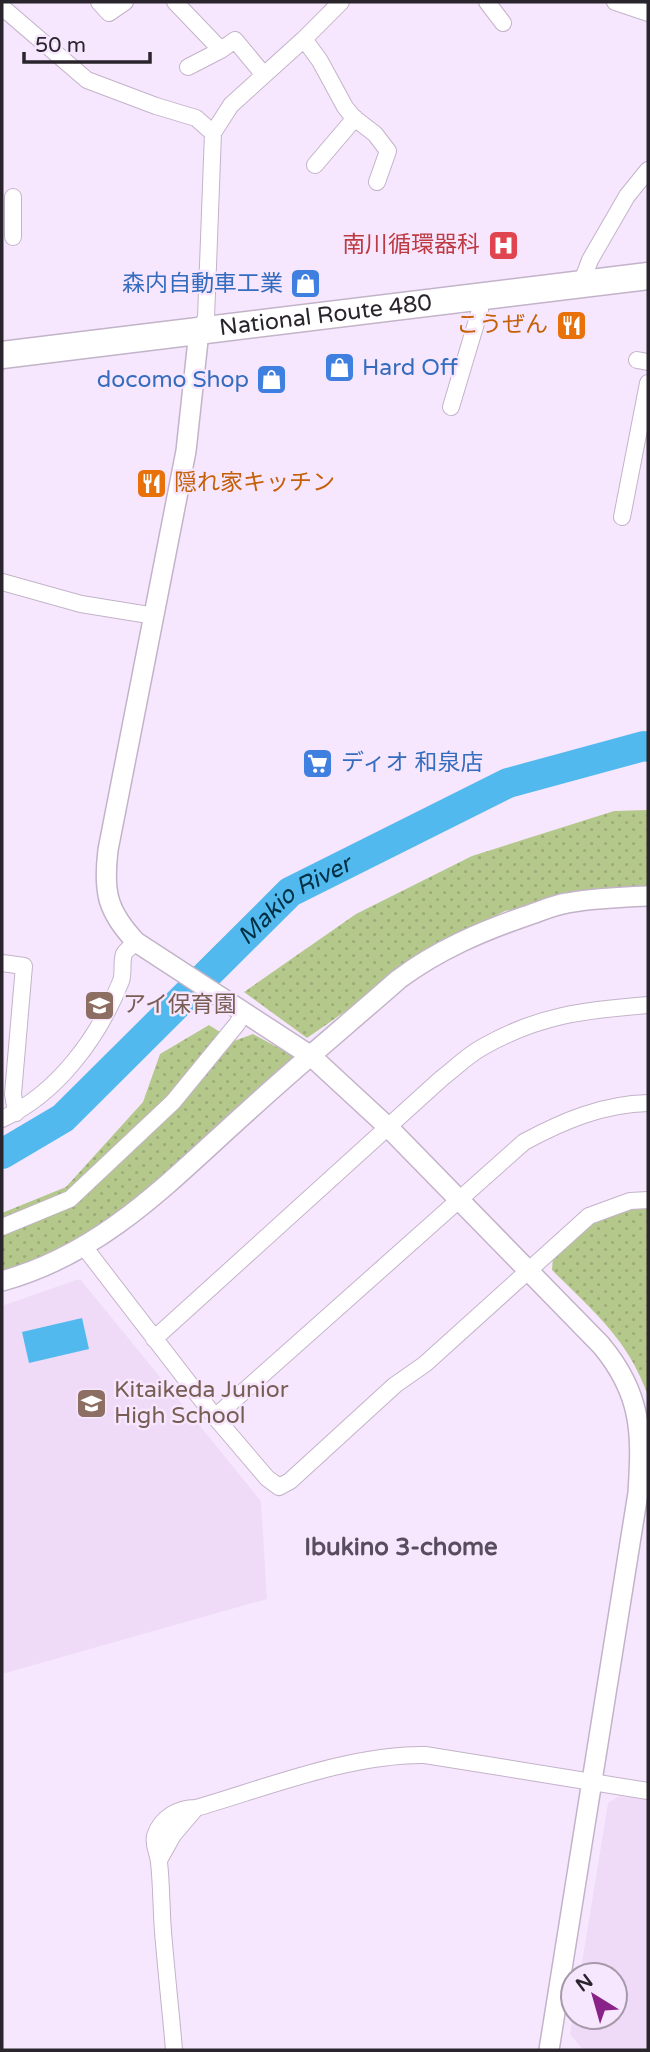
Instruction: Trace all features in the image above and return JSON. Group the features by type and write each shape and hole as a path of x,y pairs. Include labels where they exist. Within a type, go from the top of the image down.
{"highway":[{"name":"National Route 480","path":"2,355 648,276"}],"street":[{"path":"99,2 109,13 125,2"},
{"path":"175,2 221,50"},
{"path":"486,2 503,23"},
{"path":"615,2 648,13"},
{"path":"2,4 87,80 196,118 213,133"},
{"path":"336,4 304,39 231,105 213,133 206,318 199,331 186,451 108,850 105,877 107,900 118,924 141,946 312,1056 389,1128 528,1270 615,1362 627,1385 636,1413 641,1443 638,1493 549,2050"},
{"path":"304,39 320,61 345,107 375,134 388,151 377,182"},
{"path":"188,67 235,40 264,75"},
{"path":"315,165 355,118"},
{"path":"581,284 590,260 627,195 648,170"},
{"path":"9,207 13,237"},
{"path":"452,408 480,310 478,297"},
{"path":"460,378 477,383"},
{"path":"622,517 626,457 648,383"},
{"path":"2,582 81,604 155,616"},
{"path":"2,1282 55,1263 85,1248 155,1196 426,959 457,943 564,904 648,895"},
{"path":"9,1116 32,1102 66,1070 99,1027 122,979 125,954 141,946"},
{"path":"2,962 24,965 9,1116"},
{"path":"154,1339 442,1078 480,1049 532,1023 568,1013 648,1005"},
{"path":"2,1227 70,1199 173,1102 237,1024 239,1009"},
{"path":"215,1417 524,1142 554,1126 590,1112 648,1103"},
{"path":"85,1248 215,1417 267,1478 279,1487 290,1481 395,1385 425,1364 589,1216 630,1201 648,1200"},
{"path":"174,2050 163,1941 159,1860 154,1846 161,1824 176,1811 197,1808 359,1760 401,1755 425,1755 648,1791"}],"shaded area":[{"name":"Kitaikeda Junior High School","path":"81,1280 261,1501 267,1599 2,1674 2,1306"},
{"path":"619,1796 648,1800 648,2050 583,2050 570,2034 570,2031 629,2031 629,1961 582,1961 608,1803"}],"green space":[{"path":"648,810 648,890 587,895 505,911 451,938 307,1038 244,992 356,914 472,856 614,811"},
{"path":"209,1025 234,1041 253,1034 295,1057 150,1191 77,1242 2,1275 2,1213 66,1187 143,1102 160,1054"},
{"path":"630,1208 648,1208 648,1396 631,1358 620,1342 552,1270 553,1256 595,1220"}],"water":[{"path":"82,1318 89,1349 29,1363 22,1332"}],"waterway":[{"name":"Makio River","path":"2,1154 63,1118 290,892 508,783 648,747"}],"place":[{"name":"南川循環器科","path":"503,245"},
{"name":"森内自動車工業","path":"306,284"},
{"name":"こうぜん","path":"571,325"},
{"name":"Hard Off","path":"339,368"},
{"name":"docomo Shop","path":"272,380"},
{"name":"隠れ家キッチン","path":"151,483"},
{"name":"ディオ 和泉店","path":"318,763"},
{"name":"アイ保育園","path":"100,1005"},
{"name":"Kitaikeda Junior High School","path":"91,1403"}],"district":[{"name":"Ibukino 3-chome","path":"401,1547"}]}
